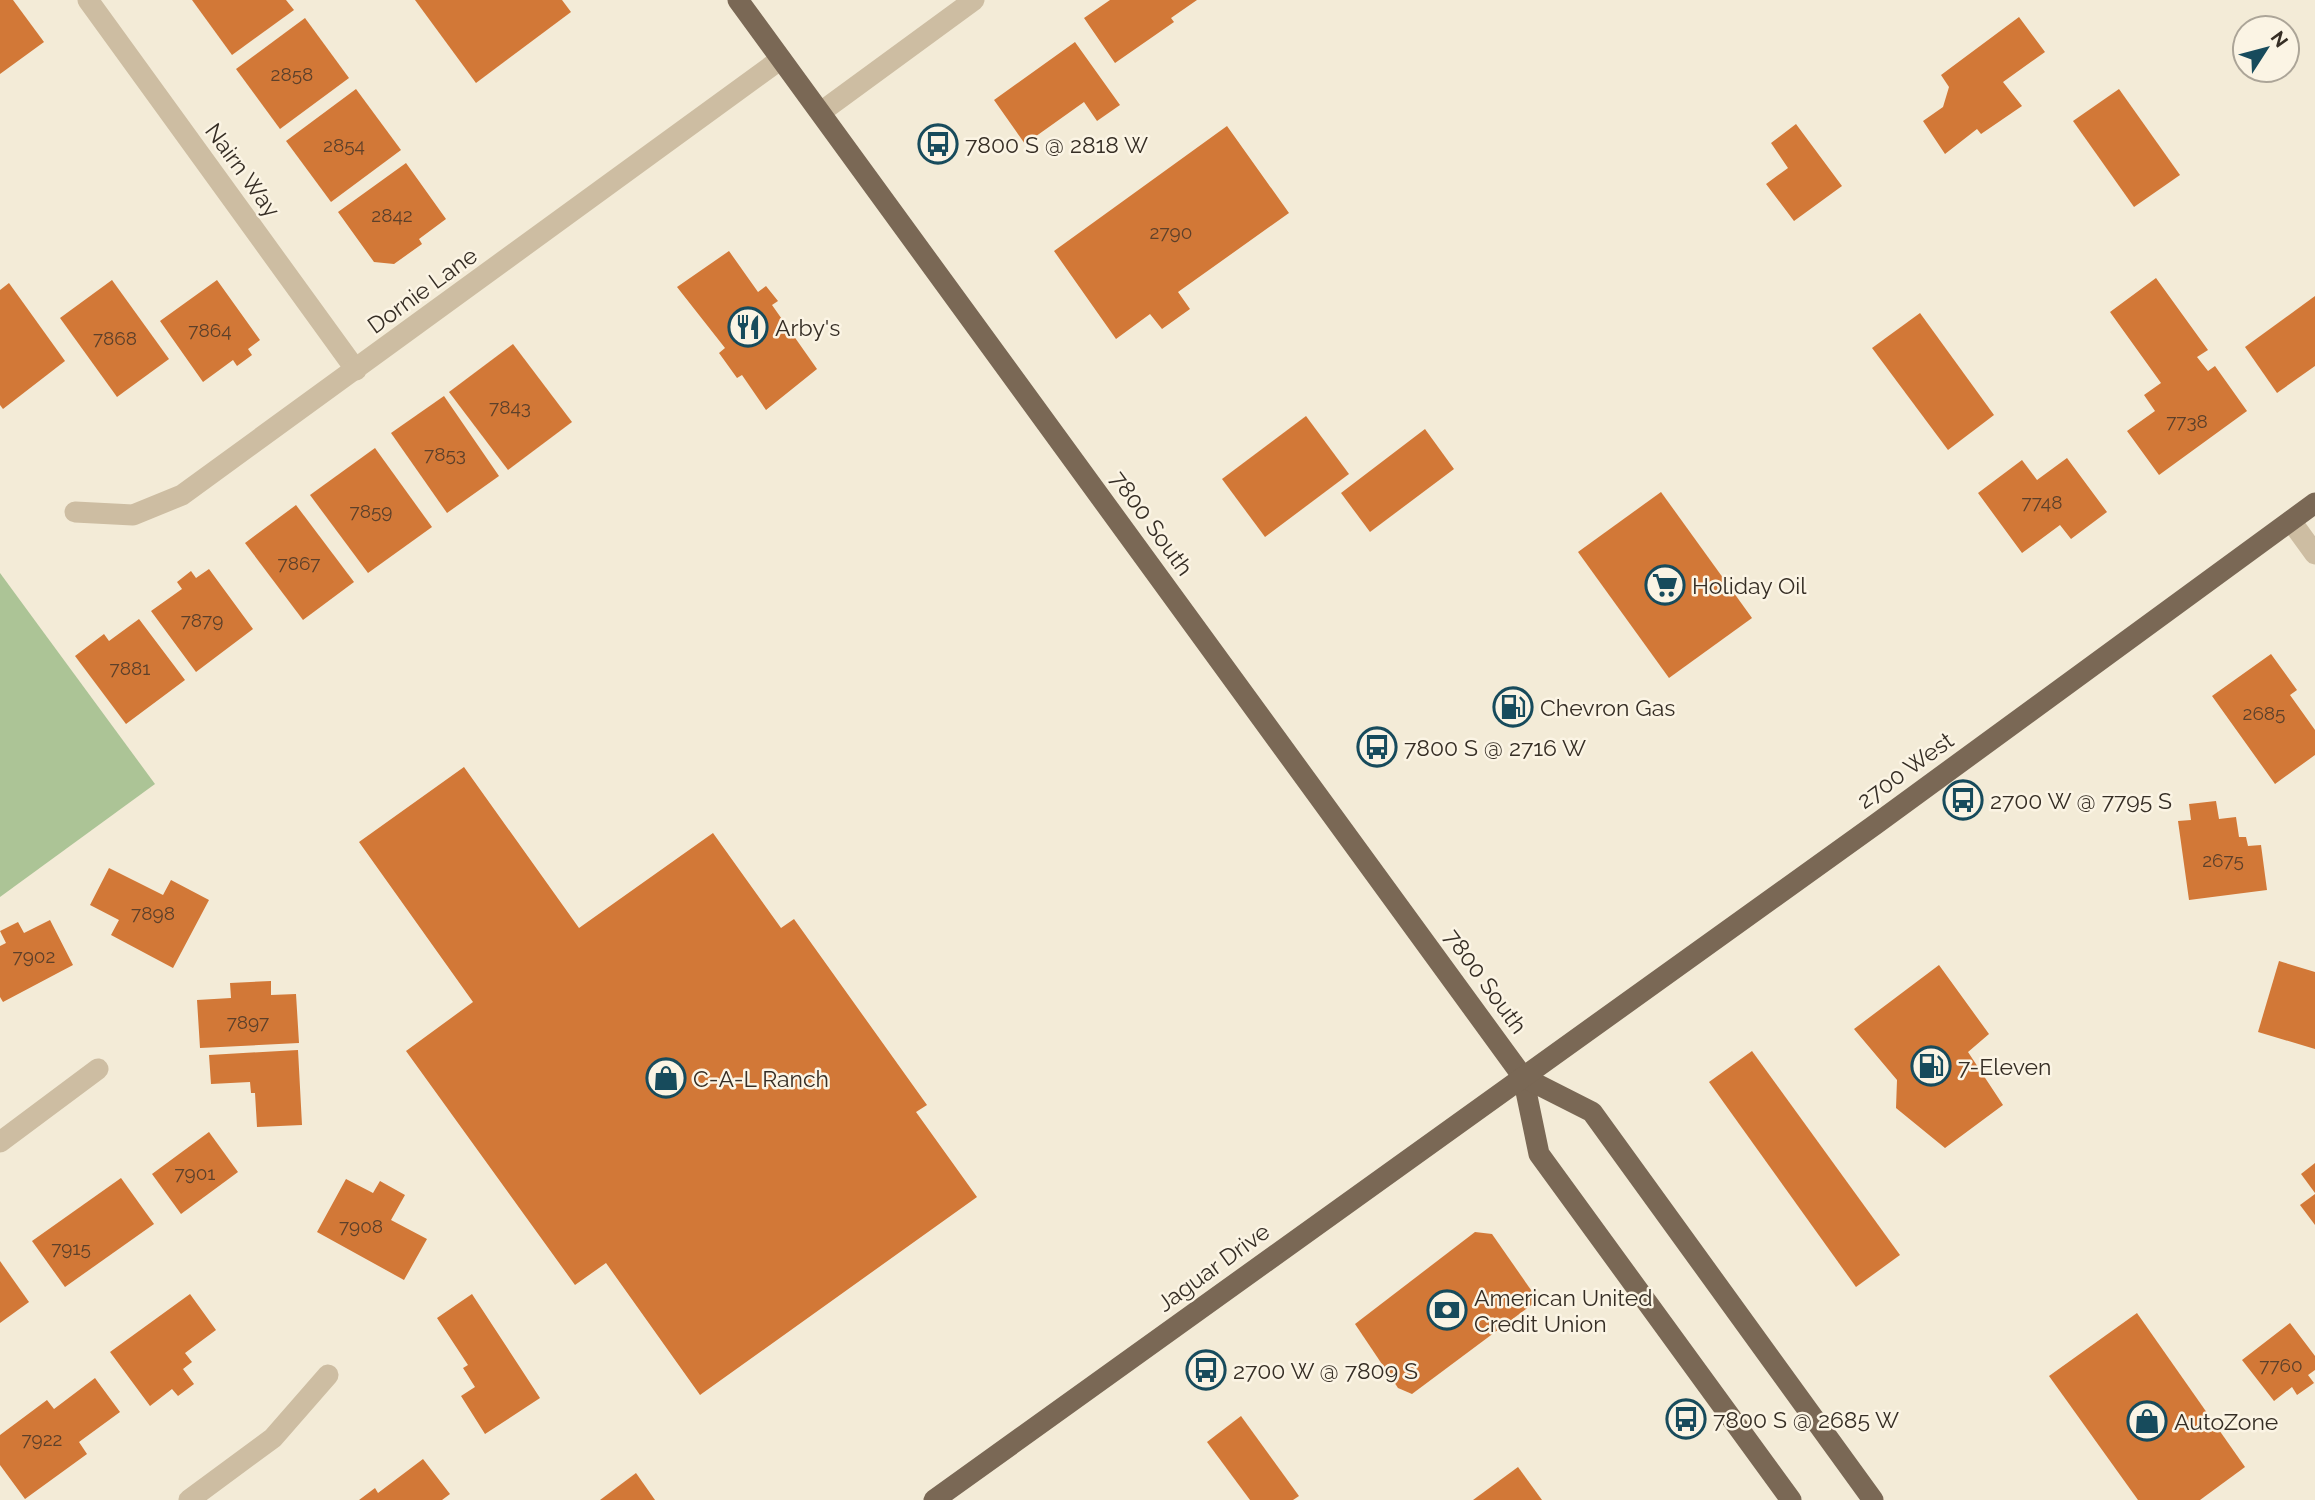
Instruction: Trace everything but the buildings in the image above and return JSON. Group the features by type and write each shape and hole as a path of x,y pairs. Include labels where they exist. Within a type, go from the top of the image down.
{"main road":[{"name":"7800 South","path":"738,0 1523,1077 1539,1154 1791,1500"},
{"name":"2700 West","path":"1523,1077 2315,503"},
{"name":"7800 South","path":"1523,1077 1591,1112 1873,1500"},
{"name":"Jaguar Drive","path":"934,1500 1523,1077"}],"street":[{"name":"Nairn Way","path":"88,0 356,370"},
{"path":"821,112 974,0"},
{"name":"Dornie Lane","path":"75,512 133,515 182,495 781,59"},
{"path":"2291,521 2315,554"},
{"path":"0,1142 98,1069"},
{"path":"188,1500 274,1438 328,1375"}],"green space":[{"path":"0,573 155,784 0,897"}],"place":[{"name":"7800 S @ 2818 W","path":"938,144"},
{"name":"Arby's","path":"748,327"},
{"name":"Holiday Oil","path":"1665,585"},
{"name":"Chevron Gas","path":"1513,707"},
{"name":"7800 S @ 2716 W","path":"1377,747"},
{"name":"2700 W @ 7795 S","path":"1963,800"},
{"name":"7-Eleven","path":"1931,1066"},
{"name":"C-A-L Ranch","path":"666,1078"},
{"name":"American United Credit Union","path":"1447,1310"},
{"name":"2700 W @ 7809 S","path":"1206,1370"},
{"name":"7800 S @ 2685 W","path":"1686,1419"},
{"name":"AutoZone","path":"2147,1421"}]}
